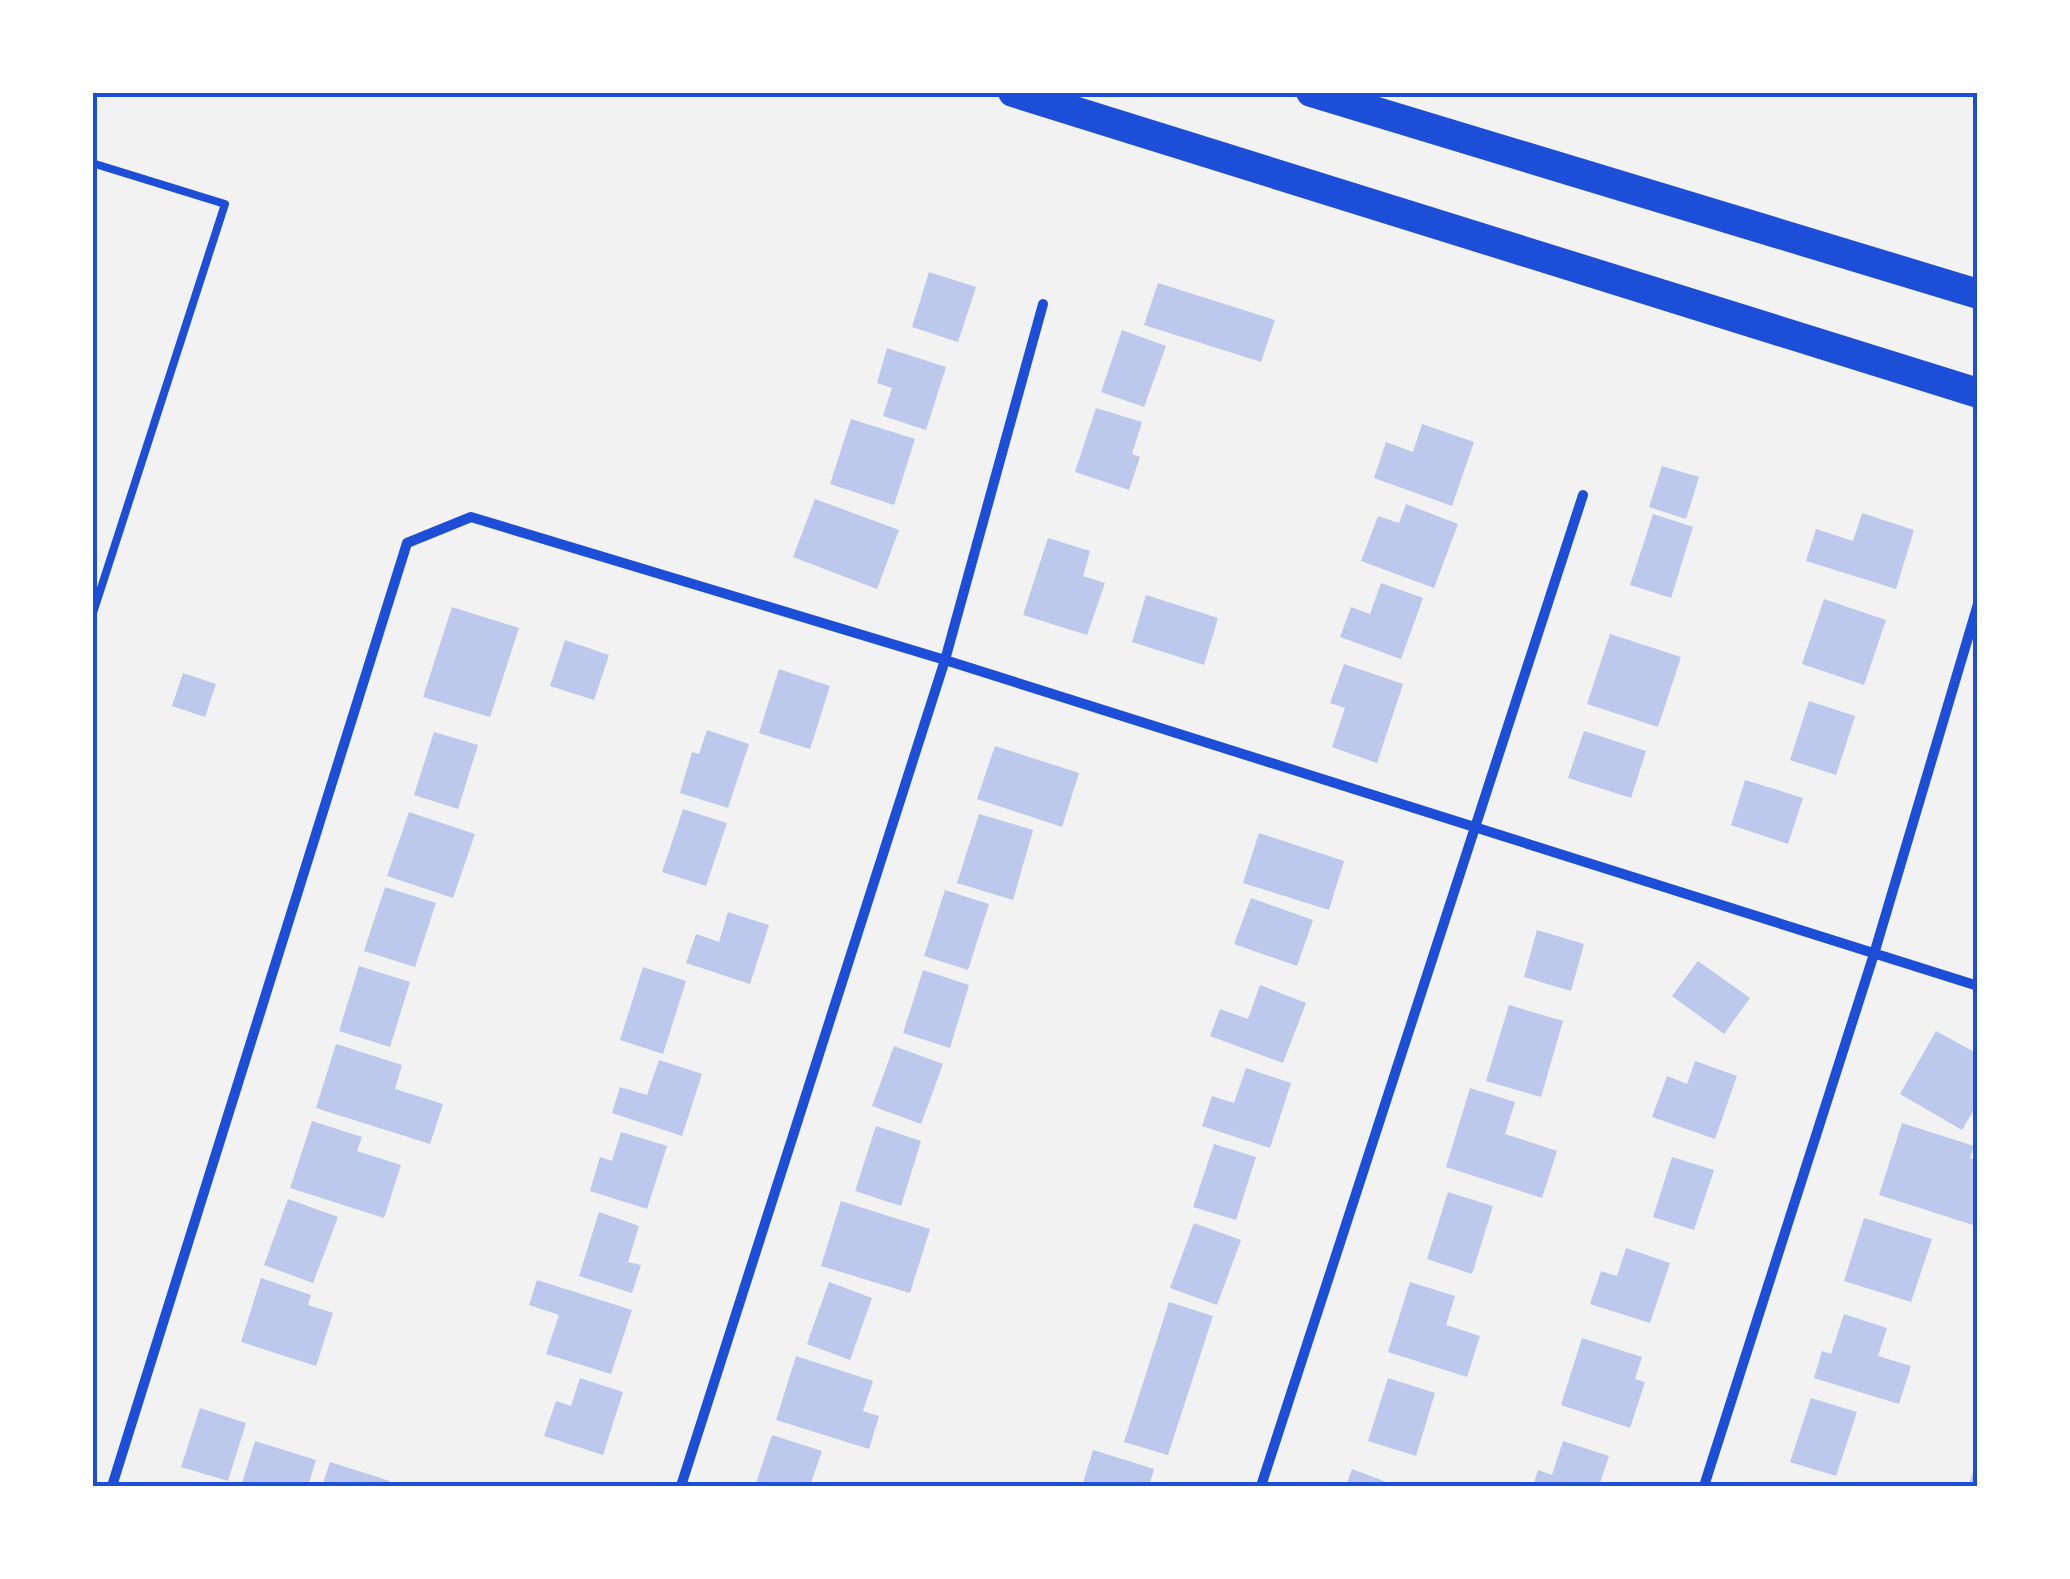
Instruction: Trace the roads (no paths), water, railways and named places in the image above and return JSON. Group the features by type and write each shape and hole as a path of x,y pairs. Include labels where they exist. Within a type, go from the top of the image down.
{"highway":[{"path":"1013,92 1978,392"},
{"path":"1310,92 1978,294"}],"street":[{"path":"681,1486 945,660 1044,304"},
{"path":"1261,1486 1477,831 1583,495"},
{"path":"112,1486 407,543 472,516 945,660 1978,986"},
{"path":"1704,1486 1874,954 1978,604"}],"lane":[{"path":"92,163 225,204 92,616"}]}
